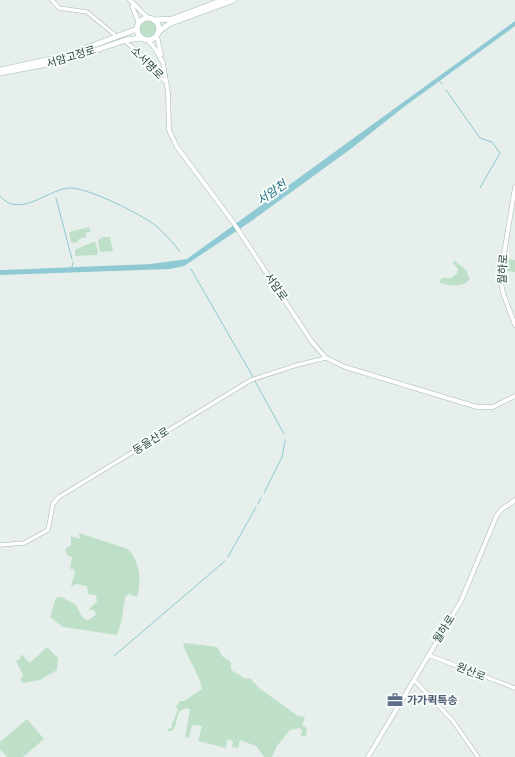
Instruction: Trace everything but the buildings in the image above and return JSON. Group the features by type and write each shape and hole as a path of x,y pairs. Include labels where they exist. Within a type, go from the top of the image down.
{"main road":[{"path":"223,0 172,19 154,20 148,18 139,22 137,29 142,38 148,40 158,34 169,24 234,0"},
{"path":"154,20 158,26 158,34"},
{"name":"서암고정로","path":"0,70 70,55 137,29"},
{"name":"서암고정로","path":"0,73 52,64 126,40 142,38"}],"street":[{"path":"52,0 59,8 87,12 115,35"},
{"path":"130,0 148,18"},
{"path":"130,0 139,22"},
{"path":"158,34 163,63"},
{"name":"서암로","path":"148,40 156,50 163,63 167,82 168,123 172,138 185,159 242,235 312,342 326,358 359,372 477,407 493,406 515,396"},
{"name":"소서명로","path":"127,44 141,54 149,62 157,75 167,82"},
{"name":"월하로","path":"515,187 500,278 503,293 515,325"},
{"name":"동을산로","path":"0,545 24,543 48,530 54,504 59,497 251,380 297,365 326,358"},
{"name":"월하로","path":"368,757 464,594 493,522 500,510 515,500"},
{"name":"원산로","path":"428,655 515,688"},
{"path":"414,680 453,721 478,757"}],"green space":[{"path":"148,21 154,23 156,29 154,35 148,37 142,35 140,29 142,23"},
{"path":"89,227 91,231 86,233 86,237 79,239 78,242 71,243 69,232"},
{"path":"103,237 110,237 113,251 100,252 98,240"},
{"path":"95,241 98,252 97,255 75,256 75,250"},
{"path":"506,259 515,260 515,272 504,271"},
{"path":"454,260 466,270 470,279 464,284 460,285 440,283 441,278 451,278 457,273 458,269 453,263"},
{"path":"79,533 128,549 135,560 140,578 139,591 137,597 129,594 125,597 122,619 117,635 63,627 50,617 56,598 61,597 75,604 83,618 88,620 96,615 95,611 89,609 97,602 96,595 88,594 87,586 76,584 72,587 71,584 75,575 74,569 70,569 72,557 67,555 65,549 71,545 71,536 80,539"},
{"path":"185,643 217,647 222,656 231,662 231,670 246,679 250,678 259,688 298,716 305,717 302,725 307,728 306,736 301,736 302,731 300,728 290,730 277,746 272,757 264,757 256,746 240,740 238,748 232,747 233,742 230,739 227,740 226,748 198,741 202,726 192,725 189,738 185,737 190,710 187,708 180,711 177,716 174,729 172,731 168,731 168,729 172,727 172,722 178,710 176,707 180,701 184,701 202,689 200,681 183,645"},
{"path":"47,647 58,658 57,670 40,680 23,683 20,680 23,675 16,661 20,659 21,654 30,663"},
{"path":"27,719 44,739 23,757 7,757 0,749 0,742"}],"water":[{"path":"515,21 515,26 405,106 352,148 250,222 184,266 170,269 0,275 0,270 151,264 187,259"}],"waterway":[{"name":"서암천","path":"439,80 442,84"},
{"path":"446,90 480,138 492,142 500,153 480,188"},
{"path":"0,196 8,203 16,205 34,201 62,189 80,189 102,197 138,214 155,225 180,252"},
{"path":"56,198 72,259"},
{"path":"72,267 73,262"},
{"path":"191,269 253,377"},
{"path":"255,381 284,434"},
{"path":"264,493 282,457 285,441"},
{"path":"258,504 261,498"},
{"path":"228,557 256,507"},
{"path":"114,656 225,561"}],"place":[{"name":"가가퀵특송","path":"395,700"}]}
